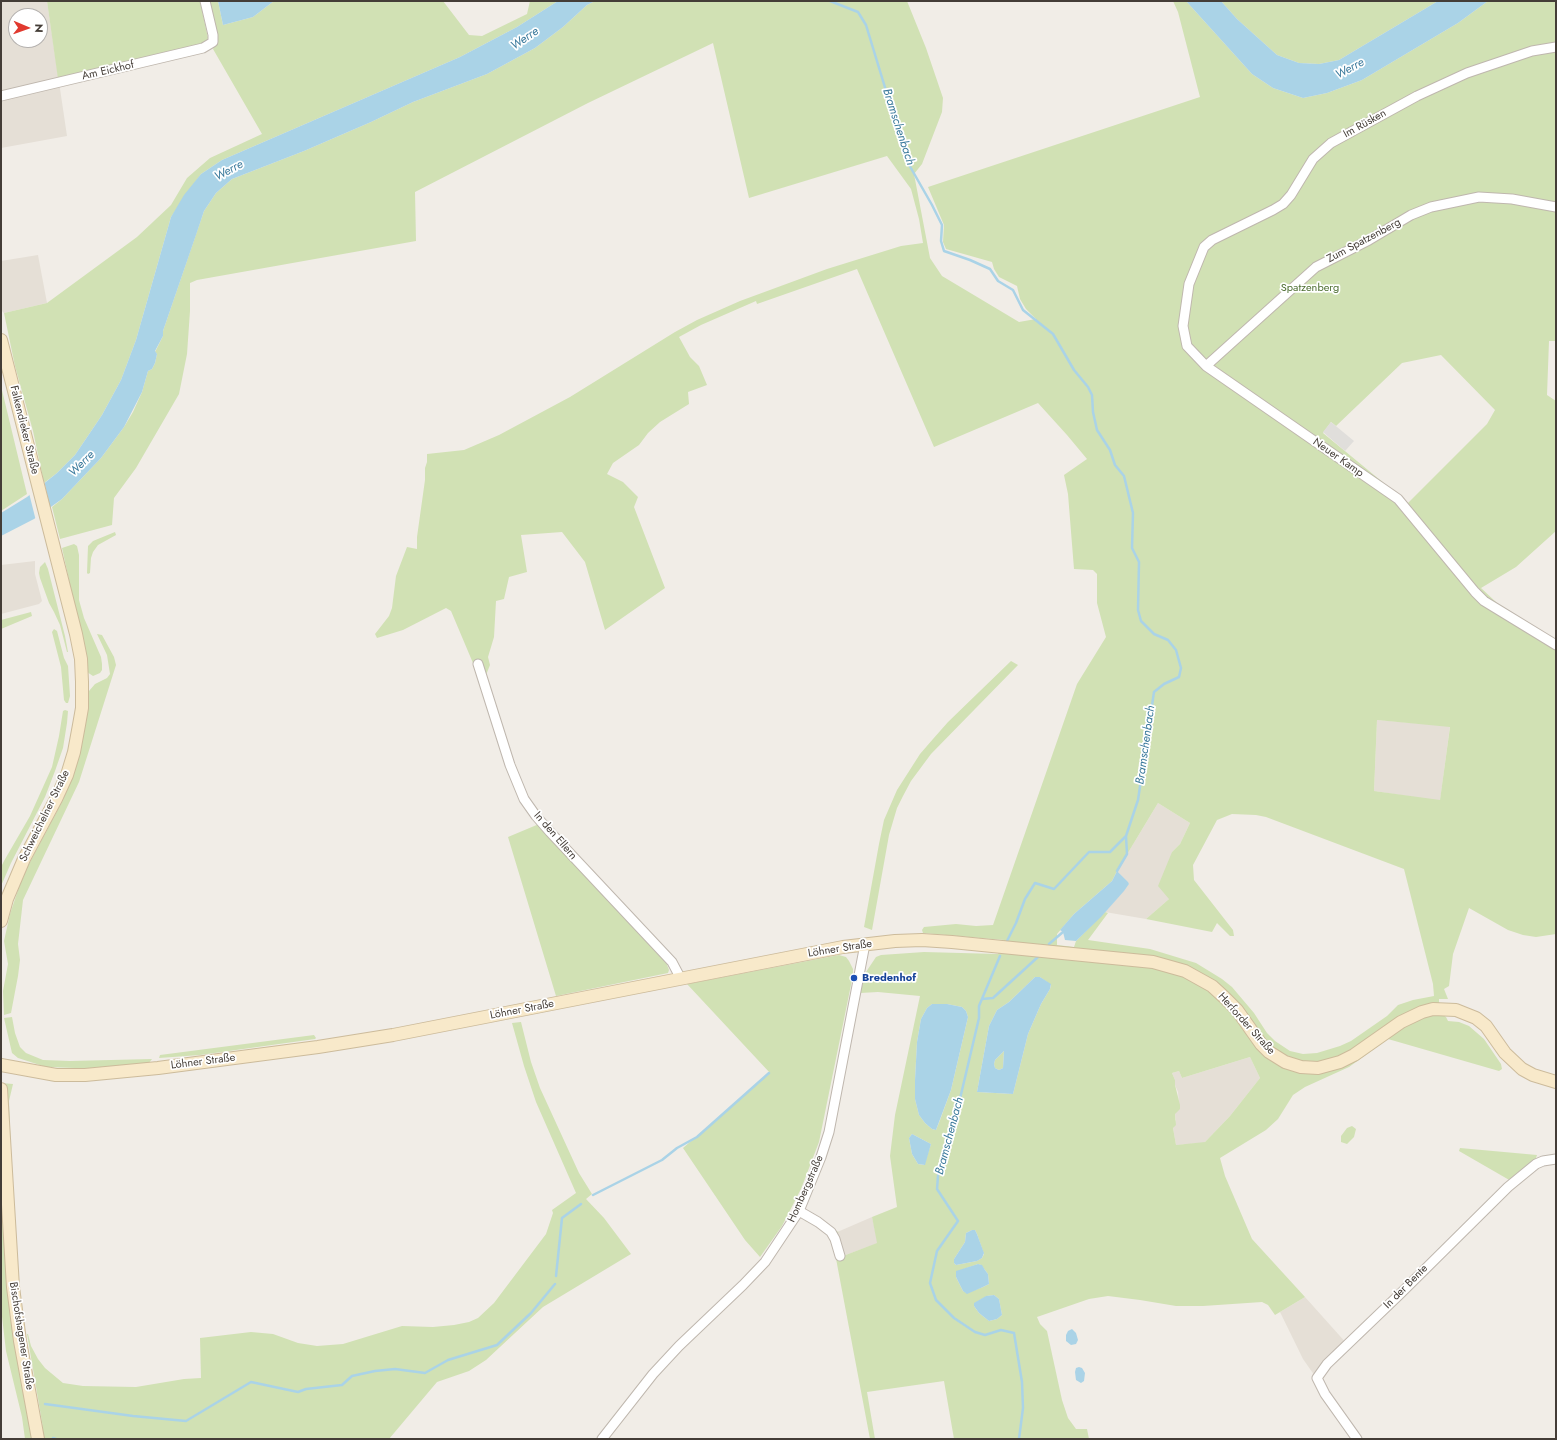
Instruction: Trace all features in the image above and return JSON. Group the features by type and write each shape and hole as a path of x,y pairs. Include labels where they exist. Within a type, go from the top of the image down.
{"main road":[{"name":"Falkendieker Straße","path":"1,340 41,497"},
{"name":"Schweichelner Straße","path":"1,922 7,899 21,866 67,775 74,752 82,708 81,659 41,497"},
{"name":"Löhner Straße","path":"1,1065 56,1075 114,1073 318,1047 393,1035 865,944 895,941 944,941 1043,951"},
{"name":"Herforder Straße","path":"1043,951 1153,962 1185,971 1212,986 1224,997 1237,1010 1261,1044 1269,1052 1285,1062 1301,1067 1318,1068 1340,1062 1354,1055 1413,1016 1433,1009 1445,1009 1464,1013 1476,1018 1486,1026 1514,1062 1533,1075 1556,1082"},
{"name":"Bischofshagener Straße","path":"1,1089 13,1287 20,1341 38,1439"}],"street":[{"name":"Am Eickhof","path":"1,96 203,48 213,42 213,35 205,1"},
{"name":"Im Rüsken","path":"1204,247 1212,240 1283,204 1291,195 1313,159 1331,143 1417,96 1467,73 1532,51 1556,47"},
{"name":"Zum Spatzenberg","path":"1206,366 1316,266 1370,240 1411,215 1431,207 1479,197 1512,199 1556,207"},
{"name":"Neuer Kamp","path":"1204,247 1189,284 1183,326 1187,346 1206,366 1398,499 1484,601 1556,645"},
{"name":"In den Ellern","path":"478,664 510,766 524,799 550,832 672,962 680,979"},
{"name":"Hombergstraße","path":"602,1439 654,1374 679,1346 744,1286 765,1262 799,1211 822,1157 829,1132 865,944"},
{"name":"In der Bente","path":"1357,1439 1325,1394 1317,1378 1323,1368 1508,1187 1536,1164 1543,1161 1556,1160"},
{"path":"799,1211 818,1222 831,1232 835,1239 840,1256"}],"shaded area":[{"path":"1,1 47,1 67,136 1,148"},
{"path":"38,255 47,303 4,313 1,310 1,261"},
{"path":"1331,422 1354,441 1345,451 1323,432"},
{"path":"35,561 35,574 42,601 39,604 1,614 1,565"},
{"path":"1377,720 1450,726 1440,801 1374,791"},
{"path":"1158,803 1190,823 1180,844 1172,852 1169,899 1146,919 1105,912 1129,884 1117,871"},
{"path":"1250,1057 1260,1078 1230,1116 1204,1143 1176,1145 1173,1128 1176,1120 1175,1114 1179,1103 1178,1092 1172,1073 1179,1071 1182,1078"},
{"path":"872,1217 878,1243 843,1256 835,1233"},
{"path":"1305,1297 1348,1345 1317,1379 1303,1359 1280,1312"}],"green space":[{"path":"47,1 200,1 208,38 202,45 58,79"},
{"path":"208,1 218,1 223,25 253,17 274,1 443,1 469,35 482,36 527,14 530,1 558,1 517,27 460,57 222,160 201,174 171,217 136,340 121,380 102,415 75,455 57,473 44,483 33,431 15,366 4,313 47,303 137,237 171,205 187,178 210,158 262,134 213,49 217,40"},
{"name":"Spatzenberg","path":"595,1 907,1 926,48 943,98 942,112 922,164 914,174 930,258 942,276 1019,322 1036,319 1026,309 1020,299 1017,286 999,277 992,262 946,249 943,242 944,225 928,187 1200,97 1178,12 1173,1 1186,1 1252,74 1273,88 1303,98 1327,93 1362,80 1458,23 1488,1 1556,1 1556,341 1549,341 1547,395 1556,401 1556,531 1516,567 1481,588 1497,603 1556,640 1556,934 1536,937 1523,935 1508,930 1469,908 1453,954 1449,986 1444,989 1448,999 1439,999 1439,1002 1443,1015 1448,1021 1459,1022 1469,1026 1484,1039 1501,1064 1502,1069 1499,1071 1388,1039 1349,1067 1305,1087 1293,1095 1278,1119 1266,1130 1220,1158 1225,1176 1252,1239 1305,1297 1275,1315 1268,1305 1262,1302 1203,1306 1176,1306 1108,1296 1089,1299 1037,1317 1040,1324 1047,1331 1062,1400 1068,1418 1076,1429 1087,1429 1089,1439 954,1439 944,1381 867,1392 875,1439 870,1439 834,1248 825,1230 813,1223 805,1221 809,1212 824,1221 835,1231 839,1232 835,1234 843,1256 877,1243 872,1217 897,1207 890,1156 895,1115 920,996 878,992 860,993 866,972 876,957 881,955 924,952 998,954 1004,940 923,933 922,930 924,927 956,924 976,926 993,925 1077,684 1106,637 1097,603 1097,574 1093,570 1074,569 1068,494 1064,475 1087,459 1067,435 1038,403 934,447 857,269 757,304 756,301 701,325 679,337 690,357 699,366 707,385 688,392 689,404 660,422 648,433 639,445 613,463 607,474 623,482 638,497 634,507 665,588 605,630 585,562 562,532 521,535 527,572 509,577 504,599 496,601 494,637 488,657 490,665 486,675 515,772 524,794 544,822 670,957 666,962 669,970 668,973 556,996 508,837 539,824 524,803 513,782 481,682 451,611 446,608 403,630 377,638 375,634 389,616 392,608 396,576 407,547 417,549 417,537 427,454 464,450 499,435 570,397 675,332 697,320 740,301 827,269 901,246 923,243 919,219 911,189 887,156 749,198 713,43 588,103 415,192 416,241 197,280 190,283 187,354 179,394 136,468 114,498 112,525 60,539 52,507 62,499 101,458 133,412 142,392 148,371 152,369 155,363 157,354 155,352 163,336 163,331 204,211 216,193 232,179 304,151 413,102 487,74 535,48 563,27 587,5","holes":["1441,355 1495,410 1487,424 1408,503 1323,433 1331,422 1336,426 1402,363","1377,720 1450,727 1440,800 1374,791","1158,803 1190,823 1180,844 1172,852 1158,886 1169,899 1146,919 1212,932 1217,923 1230,936 1234,936 1233,930 1194,880 1193,865 1217,820 1232,814 1266,817 1404,869 1433,984 1434,996 1413,1000 1398,1005 1387,1016 1351,1041 1340,1046 1317,1053 1303,1054 1290,1051 1275,1041 1267,1033 1254,1013 1232,987 1196,963 1150,949 1088,940 1108,913 1105,912 1076,941 1074,947 1057,945 1057,934 1074,914 1112,881","1035,977 1040,977 1051,985 1028,1034 1013,1094 977,1092 989,1026 997,1010 1009,1002","932,1004 947,1004 962,1007 966,1011 968,1017 951,1090 936,1130 932,1129 925,1123 919,1115 915,1099 917,1042 921,1019 927,1008","1250,1057 1260,1078 1230,1116 1205,1142 1176,1145 1173,1128 1176,1125 1175,1114 1180,1109 1180,1105 1175,1080 1172,1073 1179,1071 1182,1078","912,1134 931,1144 924,1165 918,1164 912,1154 909,1138","975,1230 984,1254 982,1258 977,1261 956,1265 954,1263 954,1259 965,1242 966,1233","978,1264 981,1265 988,1274 989,1284 967,1293 963,1291 956,1277 956,1272","994,1295 999,1299 1002,1315 997,1319 989,1321 979,1313 974,1306 975,1303 987,1296"]},
{"path":"1221,1 1438,1 1339,60 1319,64 1299,63 1277,55 1237,19"},
{"path":"1,386 27,494 1,511"},
{"path":"115,532 116,535 98,545 93,552 90,573 88,574 88,546 93,541"},
{"path":"74,544 77,546 79,555 79,600 84,618 101,657 102,670 100,673 93,676 87,672 84,649 62,548"},
{"path":"45,562 68,652 60,625 49,603 40,578 40,567"},
{"path":"31,612 32,616 1,629 1,620"},
{"path":"54,629 57,631 64,658 68,666 70,696 68,703 64,700 61,667 52,632"},
{"path":"97,634 102,635 114,657 116,665 79,782 23,900 18,944 20,960 18,976 11,1013 4,1015 3,991 8,964 4,941 10,914 28,866 63,800 72,776 85,726 89,691 95,684 107,678 110,674 107,655"},
{"path":"1011,661 1018,665 931,754 911,781 897,808 889,835 872,930 864,927 884,820 897,790 920,754 948,722"},
{"path":"63,711 68,711 63,748 55,771 45,797 11,863 1,886 1,867 30,816 52,767"},
{"path":"839,955 846,957 849,961 853,969 853,975 819,1142 801,1189 782,1226 760,1257 745,1240 683,1148 770,1073 687,984"},
{"path":"12,1017 15,1033 20,1047 26,1053 43,1060 70,1061 152,1059 149,1063 102,1068 46,1067 18,1058 12,1053 4,1018"},
{"path":"521,1022 531,1062 540,1088 579,1173 592,1194 586,1199 604,1218 631,1254 543,1307 486,1360 469,1371 437,1382 389,1439 25,1439 22,1417 6,1351 1,1308 1,1083 13,1084 9,1101 15,1236 21,1316 30,1372 43,1428 27,1334 38,1359 45,1368 63,1383 83,1386 136,1387 184,1379 201,1378 200,1338 251,1332 273,1334 298,1343 317,1346 343,1344 402,1326 433,1327 454,1325 469,1322 478,1318 494,1303 546,1234 553,1213 552,1210 576,1193 536,1102 524,1066 512,1023"},
{"path":"314,1035 316,1038 315,1039 200,1055 159,1058 160,1055"},
{"path":"1004,1051 1003,1068 999,1070 995,1068 995,1060"},
{"path":"1352,1126 1356,1129 1354,1137 1347,1144 1341,1142 1341,1136 1347,1128"},
{"path":"1460,1148 1537,1155 1535,1161 1511,1181 1459,1151"}],"water":[{"path":"218,1 274,1 253,17 223,25"},
{"name":"Werre","path":"558,1 595,1 587,5 563,27 535,48 487,74 413,102 304,151 232,179 216,193 204,211 163,331 163,336 155,351 157,354 155,363 152,369 148,371 142,392 124,427 101,458 62,499 34,519 1,536 1,513 27,497 57,473 75,455 102,415 121,380 136,340 171,217 184,195 201,174 222,160 460,57 517,27"},
{"name":"Werre","path":"1186,1 1221,1 1237,19 1277,55 1299,63 1319,64 1339,60 1438,1 1488,1 1458,23 1362,80 1327,93 1303,98 1273,88 1252,74"},
{"path":"1117,871 1129,884 1124,891 1101,917 1076,941 1065,940 1063,932 1060,930 1074,914 1112,881"},
{"path":"1035,977 1040,977 1051,984 1028,1034 1013,1094 977,1092 989,1026 997,1010 1009,1002","holes":["1004,1051 1003,1068 999,1070 995,1068 994,1064 995,1060"]},
{"path":"932,1004 947,1004 962,1007 966,1011 968,1017 951,1090 936,1130 932,1129 925,1123 919,1115 915,1099 917,1042 921,1019 927,1008"},
{"path":"912,1134 931,1144 925,1165 918,1164 912,1154 909,1138"},
{"path":"975,1230 984,1253 982,1258 977,1261 956,1265 954,1263 954,1259 965,1242 966,1233"},
{"path":"978,1264 982,1265 988,1274 989,1284 967,1294 963,1291 956,1277 956,1271"},
{"path":"994,1295 999,1299 1002,1315 997,1319 989,1321 979,1313 974,1306 974,1303 986,1296"},
{"path":"1072,1329 1076,1333 1078,1340 1076,1344 1071,1345 1066,1341 1066,1335 1068,1331"},
{"path":"1076,1368 1082,1368 1085,1373 1084,1381 1081,1383 1076,1380 1075,1372"}],"pier":[{"path":"44,481 51,511 36,521 29,493"}],"waterway":[{"name":"Bramschenbach","path":"830,1 858,12 866,25 908,163 942,225 941,241 944,251 990,269 998,281 1013,290 1023,310 1053,334 1074,370 1088,387 1092,395 1093,412 1097,430 1110,450 1115,465 1124,476 1133,513 1132,548 1139,562 1138,610 1141,621 1154,634 1168,640 1176,650 1181,668 1179,677 1164,684 1154,692 1138,800 1126,836 1110,852 1089,852 1054,889 1035,883 1025,899 1007,941"},
{"path":"1117,871 1127,854 1126,836"},
{"path":"1049,944 1063,932"},
{"name":"Bramschenbach","path":"1000,956 979,1006 979,1018 959,1103 943,1153 938,1176 937,1189 958,1221 937,1251 930,1283 936,1300 954,1318 975,1332 985,1335 1001,1330 1014,1333 1022,1382 1023,1408 1019,1439"},
{"path":"982,999 993,998 1039,956"},
{"path":"593,1195 662,1160 677,1148 697,1137 769,1073"},
{"path":"556,1276 562,1218 581,1204"},
{"path":"45,1404 133,1416 186,1421 251,1382 298,1392 306,1389 342,1385 352,1376 375,1371 395,1369 425,1373 448,1360 497,1345 531,1313 555,1284"}],"place":[{"name":"Bredenhof","path":"854,978"}]}
